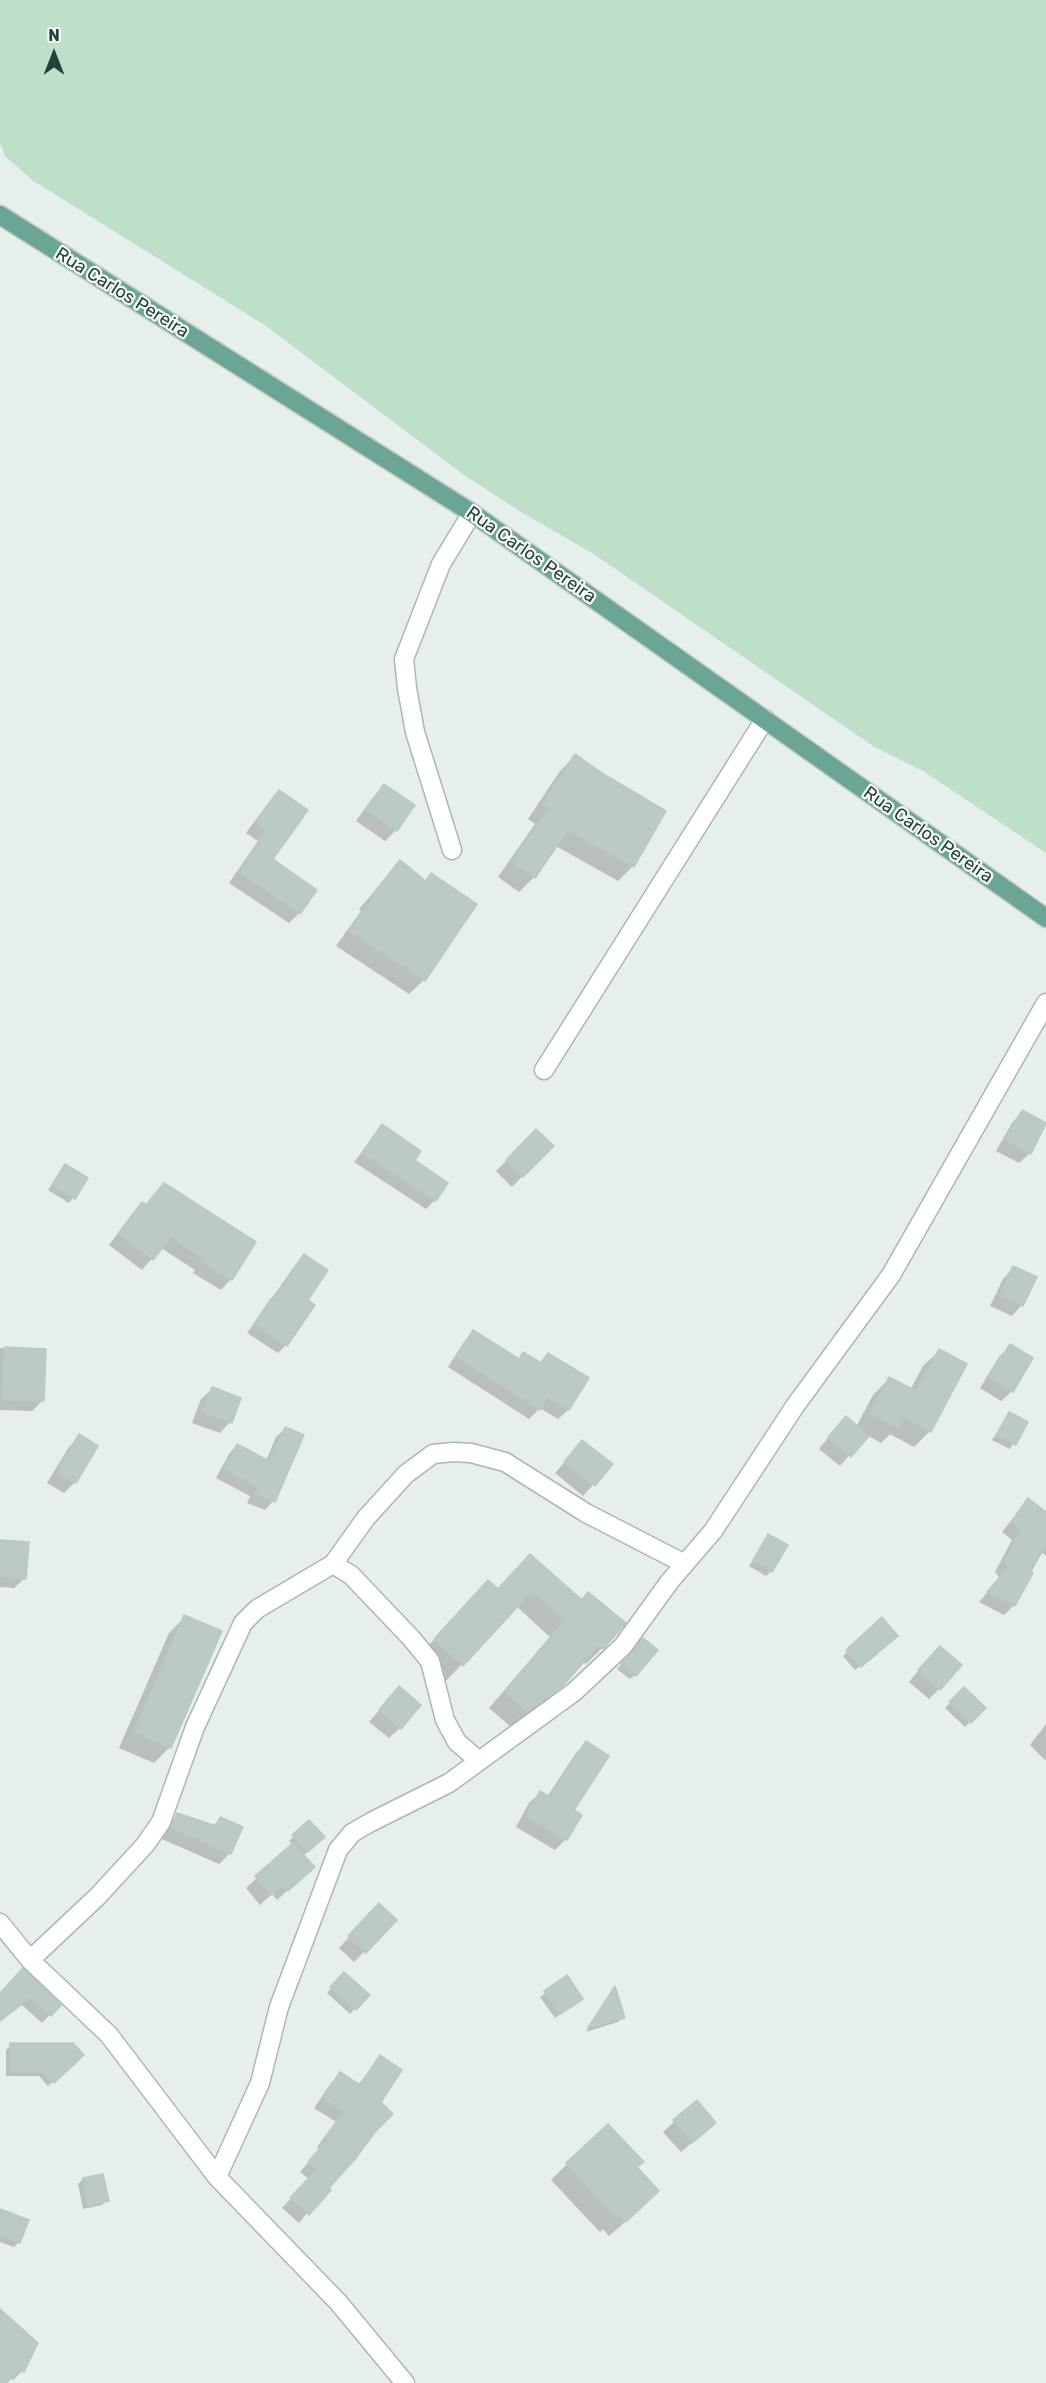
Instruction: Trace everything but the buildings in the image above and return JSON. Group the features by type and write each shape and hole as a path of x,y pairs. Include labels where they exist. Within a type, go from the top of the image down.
{"main road":[{"name":"Rua Carlos Pereira","path":"2,215 472,513 1046,918"}],"street":[{"path":"452,850 415,732 404,658 441,564 472,513"},
{"path":"544,1070 765,718"},
{"path":"216,2177 260,2084 279,2007 338,1850 352,1833 361,1827 449,1783 574,1692 624,1646 685,1564 713,1531 795,1406 891,1275 1046,1003"},
{"path":"30,1960 98,1896 145,1845 161,1822 195,1727 243,1623 257,1609 333,1564 366,1518 406,1474 433,1454 471,1453 505,1462 586,1513 685,1564"},
{"path":"333,1564 351,1575 430,1661 445,1720 457,1742 479,1761"},
{"path":"0,1923 30,1960 109,2035 216,2177 338,2302 405,2383"}],"green space":[{"path":"0,0 1046,0 1046,853 923,771 873,746 592,553 521,512 464,475 266,326 32,180 5,156 0,143"}]}
